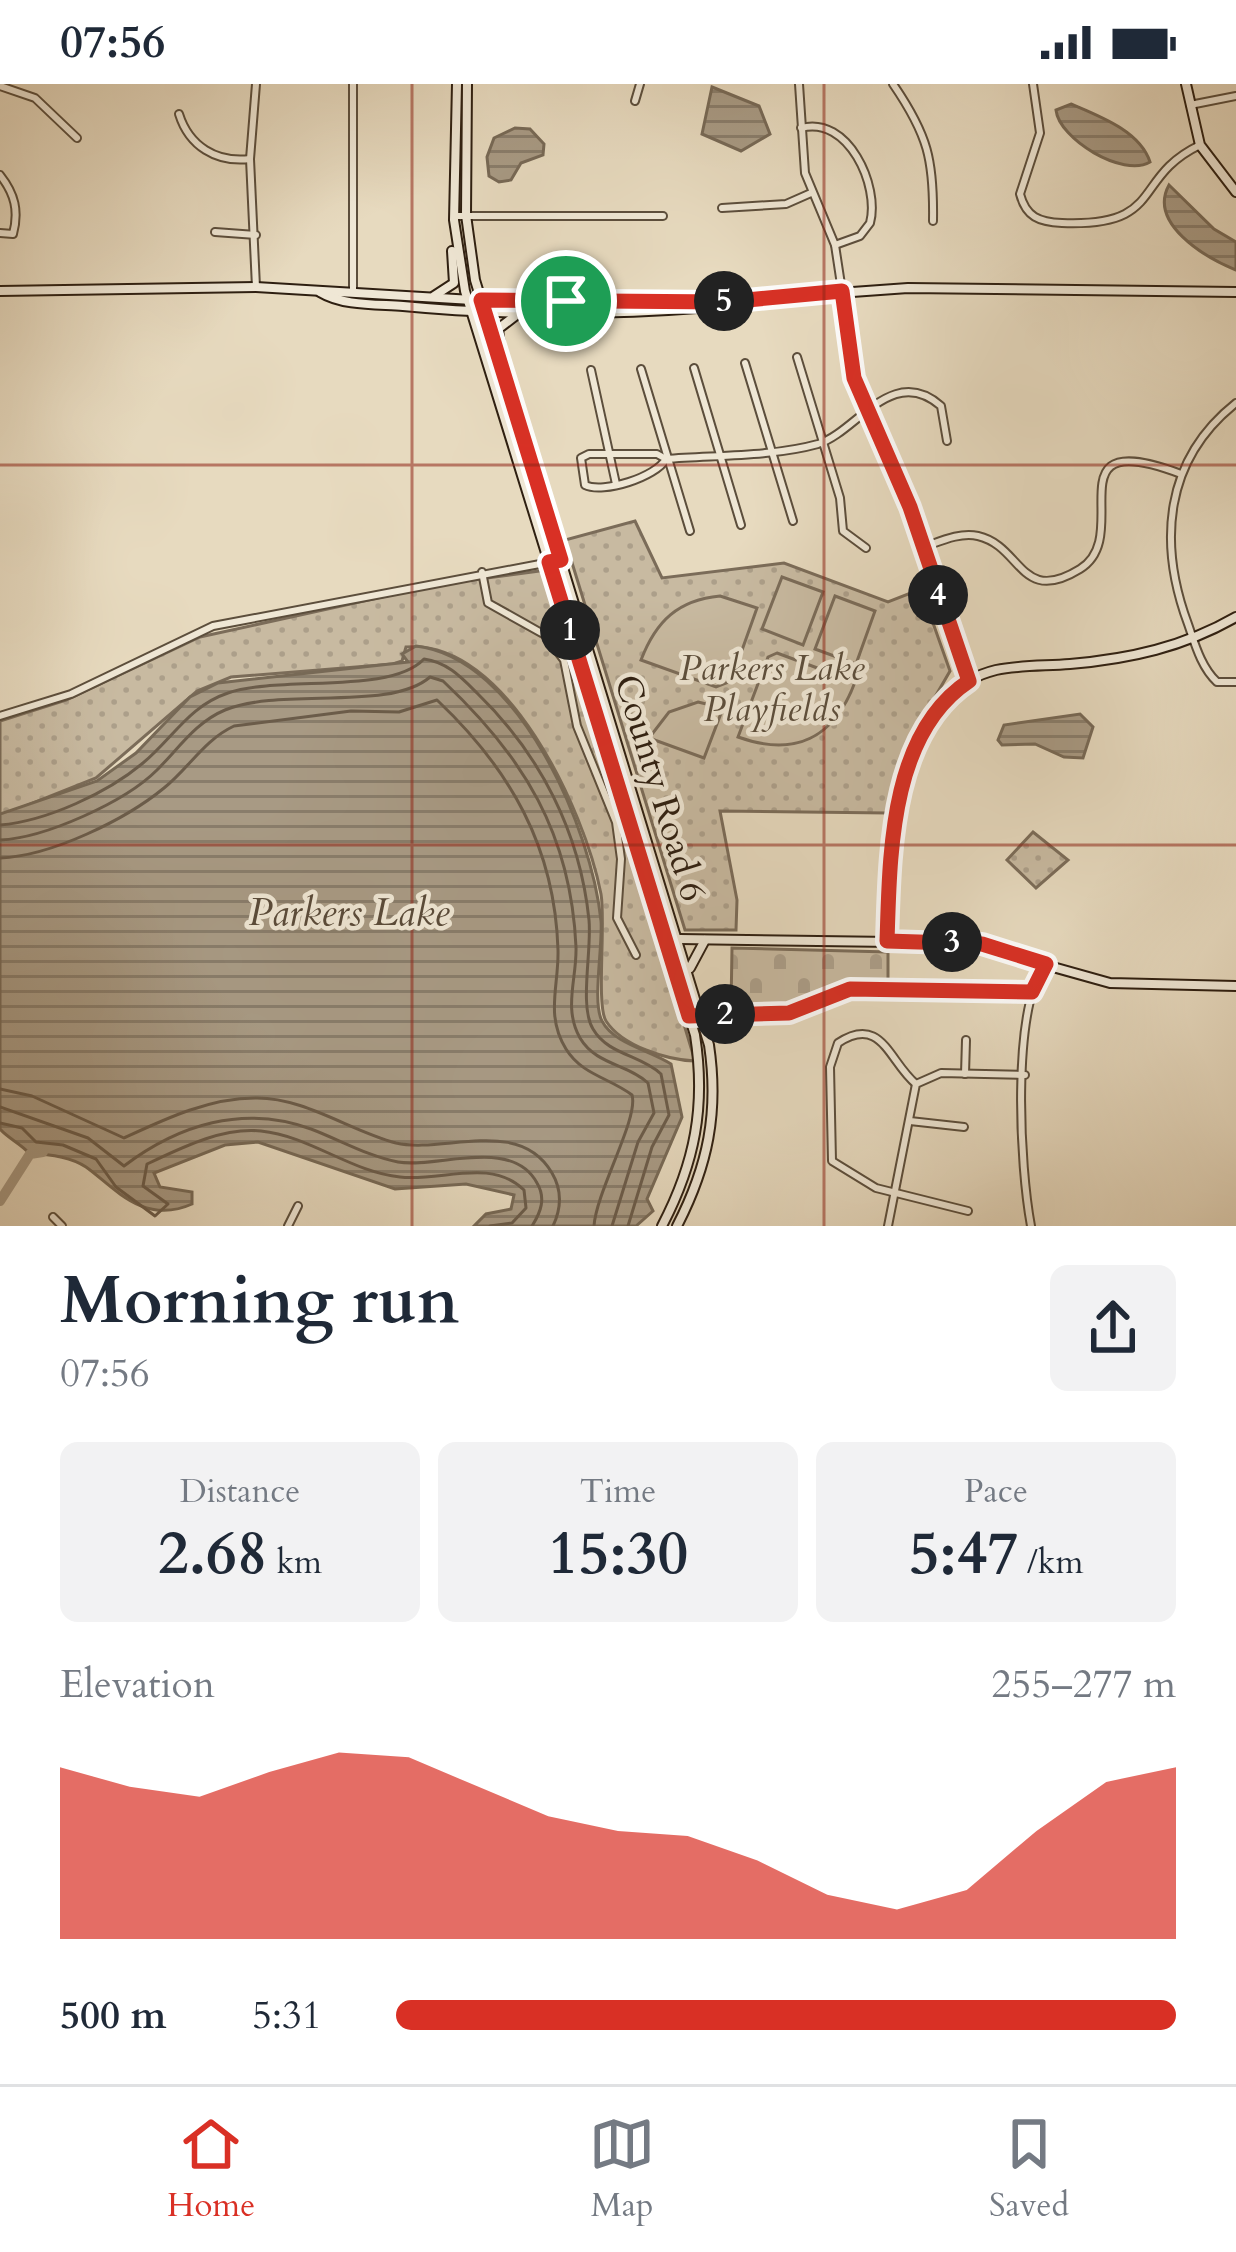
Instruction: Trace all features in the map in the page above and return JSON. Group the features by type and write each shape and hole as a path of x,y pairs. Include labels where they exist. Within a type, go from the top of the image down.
{"main road":[{"name":"County Road 6","path":"457,84 454,218 468,299 667,941 700,1067 700,1119 692,1161 662,1226"},
{"name":"County Road 6","path":"466,84 466,215 484,312 703,1015 713,1070 712,1126 704,1168 676,1226"},
{"path":"1186,84 1199,145 1236,192"},
{"path":"433,297 455,279 454,218"},
{"path":"0,291 256,287 481,300 726,302"},
{"path":"320,292 353,302 534,313 638,313 842,291 1236,292"},
{"path":"842,291 848,354 866,410 924,547 969,681"},
{"path":"512,399 498,329 509,318 534,313"},
{"path":"887,941 888,868 904,784 938,709 969,681 1006,669 1114,660 1193,638 1236,617"},
{"path":"689,970 706,938"},
{"path":"667,941 982,944 1120,984 1236,986"}],"street":[{"path":"256,84 250,159 256,287"},
{"path":"353,84 353,302"},
{"path":"635,100 640,84"},
{"path":"799,84 812,192 836,245 842,291"},
{"path":"893,84 928,143 933,221"},
{"path":"1033,84 1041,123 1021,188 1024,207 1042,221 1091,224 1117,220 1139,208 1171,162 1199,145"},
{"path":"0,86 48,107 76,138"},
{"path":"1190,105 1236,96"},
{"path":"179,114 188,135 205,151 250,159"},
{"path":"801,128 816,125 835,135 866,172 870,223 860,236 836,245"},
{"path":"0,176 14,197 16,222 14,234 0,233"},
{"path":"722,208 786,204 812,192"},
{"path":"454,218 663,216"},
{"path":"215,232 256,235"},
{"path":"797,357 840,498 843,532 866,548"},
{"path":"745,363 793,521"},
{"path":"694,368 741,525"},
{"path":"641,369 690,531"},
{"path":"591,370 616,484"},
{"path":"666,459 657,470 595,490 583,480 580,458 657,454 666,459 821,443 866,410 909,391 922,392 944,413 947,441"},
{"path":"1236,403 1210,426 1180,474 1169,519 1169,560 1193,638 1211,678 1236,682"},
{"path":"924,547 956,537 981,537 1025,575 1054,580 1082,568 1096,552 1100,491 1110,469 1133,459 1180,474"},
{"path":"0,716 71,694 213,626 561,560"},
{"path":"482,572 488,603 545,635 564,660 577,726 616,822 621,860 617,918 636,955"},
{"path":"1031,1226 1025,1182 1025,1075 1032,992 1046,964"},
{"path":"689,1016 789,1013 850,989 1032,992"},
{"path":"916,1084 901,1071 890,1045 878,1035 844,1038 832,1052 832,1161 896,1195 968,1211"},
{"path":"965,1074 966,1040"},
{"path":"888,1226 916,1084 931,1074 1025,1075"},
{"path":"910,1121 964,1127"},
{"path":"288,1226 298,1206"},
{"path":"53,1216 62,1226"}],"green space":[{"name":"Parkers Lake Playfields","path":"635,521 662,578 784,563 888,602 921,589 950,671 910,740 887,813 720,811 737,900 736,930 685,930 565,540"},
{"path":"547,570 695,1061 646,1050 623,1038 606,1021 601,894 578,819 535,736 507,699 476,670 442,652 406,647 402,661 393,664 231,677 197,691 96,778 0,816 0,721 66,700 200,637 441,584"},
{"path":"782,577 823,592 803,645 762,629"},
{"path":"720,596 757,608 731,681 716,687 641,660 670,615 692,602"},
{"path":"835,596 875,611 856,664 815,649"},
{"path":"777,653 855,682 846,702 824,730 810,738 777,745 738,737 768,657"},
{"path":"698,702 723,708 704,758 649,738 669,712"},
{"path":"1033,832 1068,860 1036,888 1007,860"},
{"path":"732,948 888,952 888,984 847,985 790,1008 731,1008"}],"water":[{"path":"712,87 759,106 770,134 741,151 702,134"},
{"path":"1071,104 1128,133 1150,162 1124,165 1080,143 1068,133 1056,110"},
{"path":"515,128 530,129 544,144 543,155 521,163 511,180 499,182 489,176 487,157 494,138"},
{"path":"1169,185 1214,229 1236,242 1236,270 1195,247 1173,225 1166,212"},
{"name":"Parkers Lake","path":"416,646 453,657 487,681 517,714 566,797 595,883 601,921 598,1001 602,1021 624,1041 671,1064 682,1117 647,1199 653,1211 636,1226 474,1226 486,1214 511,1209 514,1195 466,1184 395,1189 258,1142 225,1145 154,1173 160,1187 192,1192 192,1204 159,1210 131,1201 73,1160 30,1154 0,1129 0,814 97,781 136,753 190,697 218,683 408,662 402,654"},
{"path":"1080,714 1093,727 1083,758 1064,757 1035,744 1002,745 998,740 1004,725"}],"waterway":[{"path":"0,1201 30,1154 43,1152"}],"route":[{"path":"842,291 854,378 910,507 969,681 938,709 904,784 891,839 887,941 982,944 1030,958 1046,964 1032,992 850,989 789,1013 689,1016 549,562 561,560 481,300 566,301 711,298 726,302 842,291"}]}
